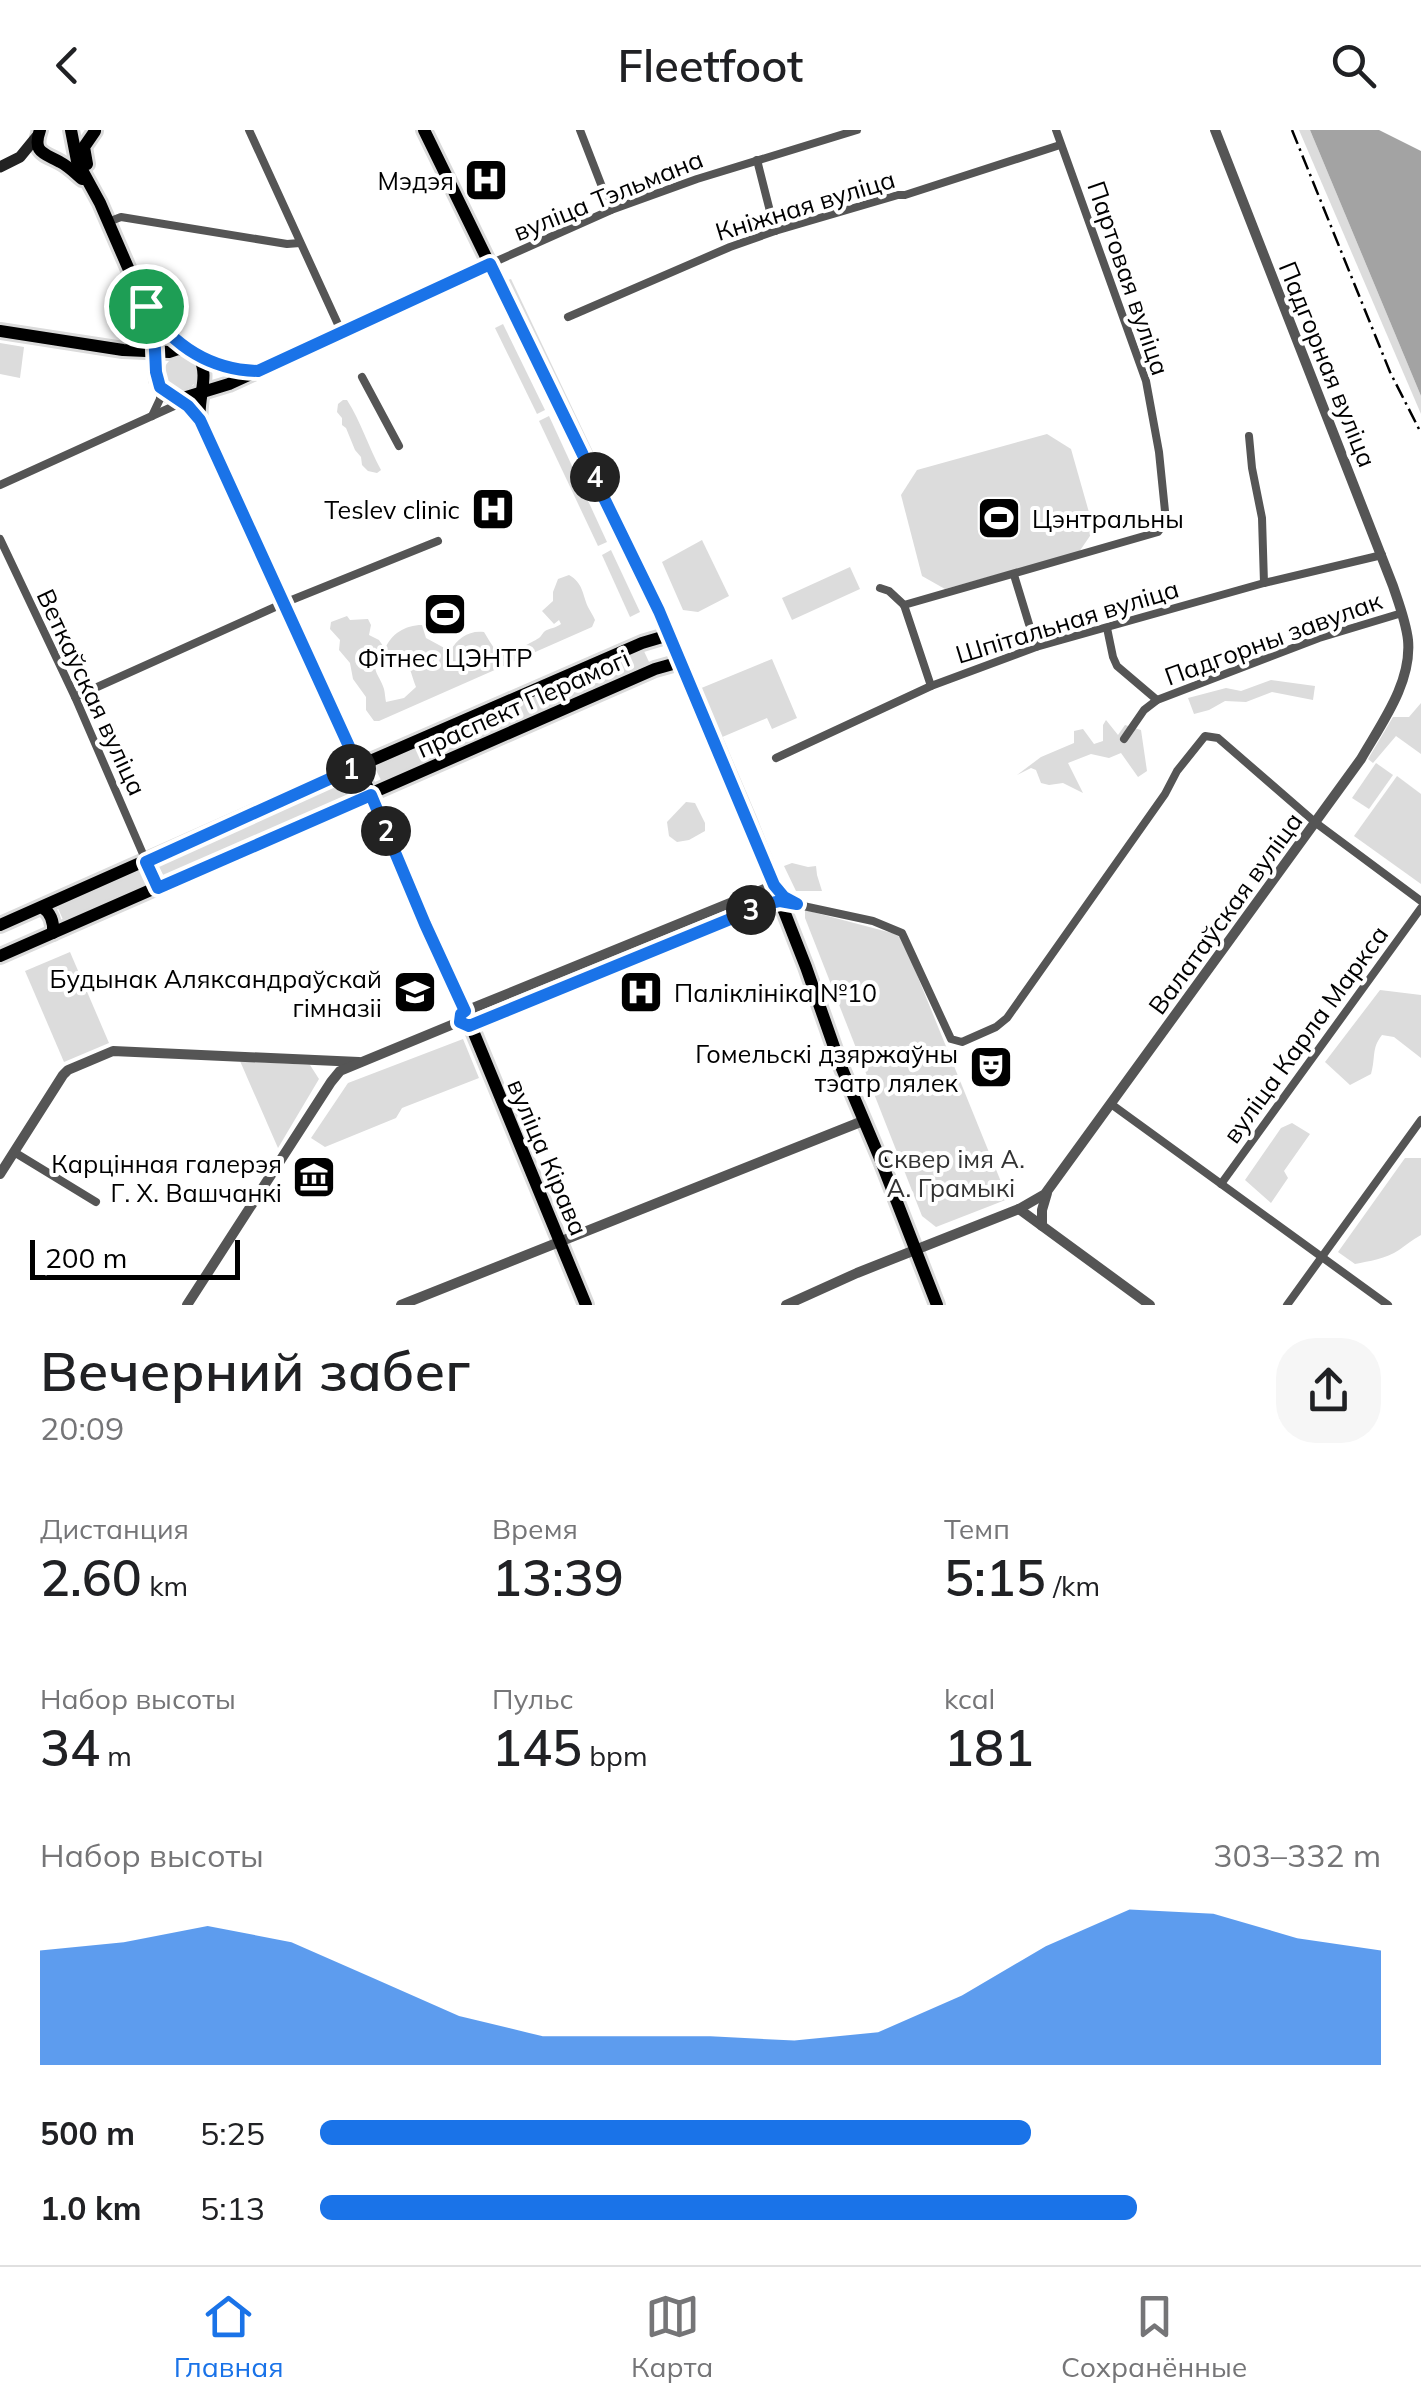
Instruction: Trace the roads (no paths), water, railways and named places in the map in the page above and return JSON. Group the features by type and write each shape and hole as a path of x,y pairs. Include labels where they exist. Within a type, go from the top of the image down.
{"main road":[{"path":"71,130 75,154 154,328 162,351 158,380"},
{"path":"424,130 670,635 748,819 937,1305"},
{"path":"20,157 69,154 83,136 97,131"},
{"path":"91,190 83,151 85,142 97,131"},
{"path":"40,132 38,145 91,190"},
{"path":"0,167 20,157 40,132"},
{"path":"123,350 144,359 158,380 191,402 204,403 219,388 490,264"},
{"path":"123,350 138,346 147,338 146,306"},
{"path":"146,306 161,328 204,368 191,402 358,766 368,773 374,785 370,795 360,793 352,775 358,766"},
{"path":"0,331 123,350 178,349 233,369 258,371"},
{"name":"праспект Перамогі","path":"5,923 642,643 670,635"},
{"path":"642,643 651,647 657,668"},
{"name":"праспект Перамогі","path":"0,956 657,668 680,662"},
{"name":"вуліца Кірава","path":"370,795 468,1018 586,1305"},
{"path":"146,862 158,888"},
{"path":"42,907 52,919 53,933"},
{"path":"5,923 8,938 15,945 24,946"}],"street":[{"path":"250,130 342,333"},
{"path":"580,130 611,210"},
{"name":"вуліца Тэльмана","path":"490,264 611,210 857,130"},
{"name":"Партовая вуліца","path":"906,610 1158,532 1166,521 1146,381 1056,130"},
{"name":"Падгорная вуліца","path":"1214,130 1402,613"},
{"name":"Кніжная вуліца","path":"568,317 707,256 775,231 905,195 1060,145"},
{"path":"757,160 775,231"},
{"path":"108,222 121,216 300,243"},
{"path":"362,377 399,446"},
{"path":"152,416 160,400 158,380"},
{"path":"0,484 191,402"},
{"path":"1249,436 1262,518 1264,583"},
{"name":"Веткаўская вуліца","path":"0,539 146,862"},
{"path":"74,698 284,604 438,541"},
{"name":"Шпітальная вуліца","path":"776,758 931,686 1036,647 1264,583 1382,555"},
{"path":"1014,575 1036,647"},
{"path":"880,588 889,591 906,610 931,686"},
{"name":"Падгорны завулак","path":"1124,739 1144,710 1157,700 1318,638 1402,613"},
{"name":"Валатаўская вуліца","path":"786,1305 1019,1209 1048,1191 1368,747 1401,684 1408,661 1409,644 1402,613"},
{"name":"Падгорны завулак","path":"1107,628 1117,666 1157,700"},
{"path":"0,1174 68,1070 113,1051 336,1067 359,1062 780,901 873,921 902,933 950,1039 962,1042 996,1028 1007,1018 1205,736 1218,738 1316,823 1421,905"},
{"path":"468,1018 594,959 774,885 797,904"},
{"path":"754,892 760,906"},
{"name":"вуліца Карла Маркса","path":"1221,1184 1421,905"},
{"path":"594,959 600,972"},
{"path":"187,1305 331,1082 336,1067"},
{"path":"1111,1104 1388,1305"},
{"path":"1286,1305 1421,1120"},
{"path":"401,1305 863,1121"},
{"path":"14,1152 96,1202"},
{"path":"1042,1226 1048,1191"},
{"path":"1019,1209 1150,1305"}],"railway":[{"path":"1292,130 1390,372 1421,433"}],"place":[{"name":"Мэдэя","path":"486,180"},
{"name":"Teslev clinic","path":"493,509"},
{"name":"Цэнтральны","path":"999,518"},
{"name":"Фітнес ЦЭНТР","path":"445,614"},
{"name":"Будынак Аляксандраўскай гімназіі","path":"415,992"},
{"name":"Паліклініка №10","path":"641,992"},
{"name":"Гомельскі дзяржаўны тэатр лялек","path":"991,1067"},
{"name":"Карцінная галерэя Г. Х. Вашчанкі","path":"314,1177"}],"park label":[{"name":"Сквер імя А. А. Грамыкі","path":"951,1172"}]}
